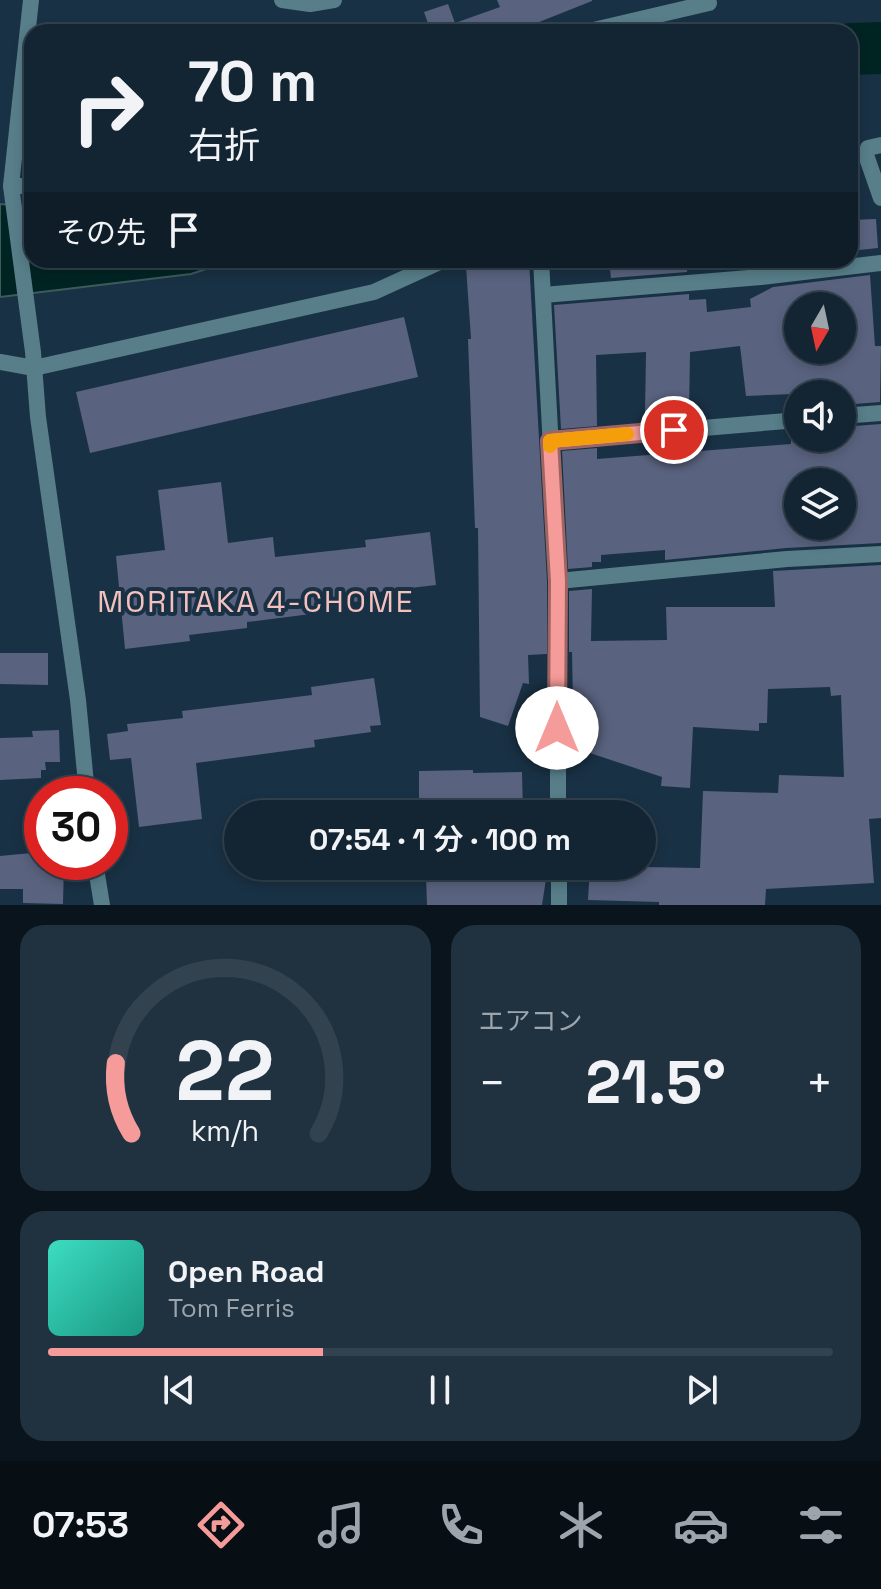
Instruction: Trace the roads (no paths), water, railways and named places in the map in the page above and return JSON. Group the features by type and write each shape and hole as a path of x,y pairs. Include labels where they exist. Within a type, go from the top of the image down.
{"street":[{"path":"27,24 31,0"},
{"path":"282,0 310,4 334,0"},
{"path":"619,24 709,3"},
{"path":"24,46 6,166 34,360 38,417 78,700 85,776"},
{"path":"881,145 868,148 866,155 881,198"},
{"path":"11,192 24,188"},
{"path":"858,266 881,263"},
{"path":"0,362 34,360 374,292 426,268"},
{"path":"541,268 558,581 558,800"},
{"path":"543,295 838,268"},
{"path":"856,415 881,413"},
{"path":"550,441 784,421"},
{"path":"558,581 787,559 881,554"},
{"path":"98,880 102,905"},
{"path":"559,880 559,905"}],"waterway":[{"path":"858,49 881,48"}],"district":[{"name":"MORITAKA 4-CHOME","path":"256,601"}]}
